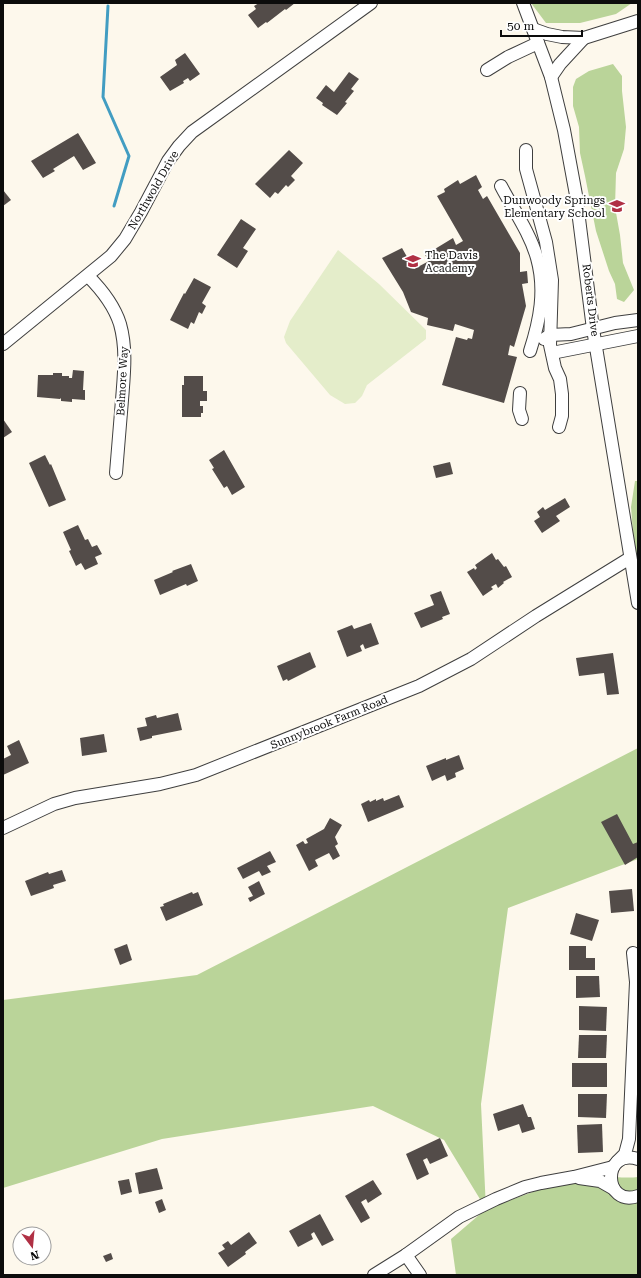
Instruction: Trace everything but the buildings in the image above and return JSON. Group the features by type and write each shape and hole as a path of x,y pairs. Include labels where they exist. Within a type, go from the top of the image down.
{"street":[{"name":"Northwold Drive","path":"3,344 111,256 125,238 141,212 168,161 192,132 371,3"},
{"name":"Roberts Drive","path":"523,3 551,77 564,130 576,195 593,329 638,603"},
{"path":"533,28 547,34 562,37 584,38 638,21"},
{"path":"551,77 560,64 584,38"},
{"path":"487,70 508,57 538,43"},
{"path":"526,150 526,169 546,242 552,280 550,335 555,368 560,379 562,394 562,416 559,427"},
{"path":"501,186 532,245 537,258 540,273 542,302 541,314 530,351 550,335 571,334 615,323 638,320"},
{"name":"Belmore Way","path":"88,276 102,290 112,306 120,323 124,341 125,363 116,473"},
{"path":"552,353 638,336"},
{"path":"520,393 519,410 522,419"},
{"name":"Sunnybrook Farm Road","path":"3,828 54,804 75,798 160,784 196,775 419,686 471,659 536,616 630,558"},
{"path":"614,1189 610,1178 615,1165 625,1154 629,1139 636,982 633,953"},
{"path":"374,1275 406,1255 459,1217 496,1199 520,1189 541,1183 574,1177 615,1165 628,1158 638,1158 630,1144 629,1139"},
{"path":"574,1177 593,1179 608,1185 625,1197 631,1198 638,1196"},
{"path":"406,1255 420,1275"}],"green space":[{"path":"531,3 632,3 616,14 580,23 546,23"},
{"path":"613,64 622,76 626,127 624,149 616,173 615,207 623,263 634,290 624,302 617,299 615,284 609,271 596,231 580,153 579,127 573,106 573,87 576,79 589,71"},
{"path":"338,250 379,284 426,330 426,339 367,385 362,396 355,403 345,404 330,395 286,343 284,337 290,321"},
{"path":"635,481 638,481 638,567 634,545 631,507"},
{"path":"638,748 638,859 508,908 481,1104 486,1209 444,1140 373,1106 162,1139 3,1188 3,1000 197,975"},
{"path":"598,1177 638,1177 638,1275 456,1275 451,1239 486,1209 538,1190 578,1179"}],"waterway":[{"path":"108,6 103,97 129,156 114,206"}],"place":[{"name":"Dunwoody Springs Elementary School","path":"617,206"},
{"name":"The Davis Academy","path":"413,261"}]}
